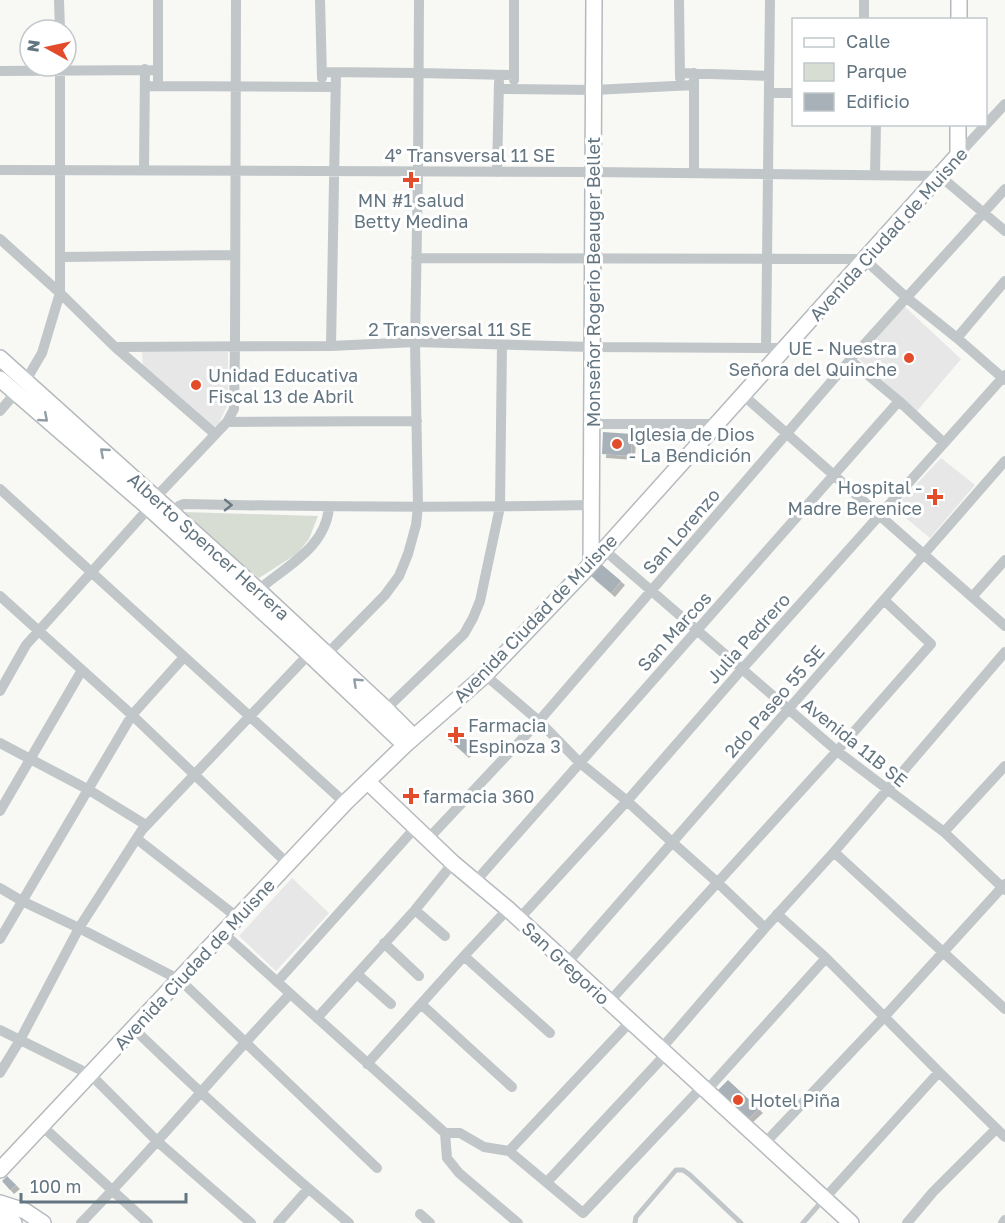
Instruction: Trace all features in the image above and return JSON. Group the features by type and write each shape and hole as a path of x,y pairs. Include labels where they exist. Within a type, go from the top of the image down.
{"street":[{"path":"59,0 60,18"},
{"path":"158,0 158,86"},
{"path":"0,691 26,645 226,422 234,409 236,0"},
{"path":"320,0 322,87"},
{"path":"327,654 384,595 399,576 416,525 418,506 415,342 419,0"},
{"path":"514,0 514,89"},
{"name":"Monseñor Rogerio Beauger Bellet","path":"591,564 594,0"},
{"path":"679,0 679,85"},
{"path":"766,348 770,0"},
{"path":"864,0 864,18"},
{"path":"959,0 959,18"},
{"path":"78,68 158,70"},
{"path":"144,170 145,69"},
{"path":"0,71 18,70"},
{"path":"322,72 514,75"},
{"path":"331,346 336,73"},
{"path":"680,73 769,76"},
{"path":"694,73 694,173"},
{"path":"497,172 499,75"},
{"path":"0,411 20,388 42,353 60,293 60,78"},
{"path":"499,89 594,90 694,85"},
{"path":"145,86 336,87"},
{"path":"769,93 792,93"},
{"name":"Avenida Ciudad de Muisne","path":"987,124 1005,104"},
{"path":"875,175 876,126"},
{"path":"958,126 958,155"},
{"name":"Avenida Ciudad de Muisne","path":"0,1170 345,803 409,741 485,675 591,564 985,126"},
{"name":"4° Transversal 11 SE","path":"0,170 940,176"},
{"path":"940,176 1005,231"},
{"name":"San Lorenzo","path":"428,839 539,721 850,360 1005,189"},
{"path":"0,239 116,347 215,434"},
{"path":"61,257 235,255"},
{"path":"416,258 864,260 1004,378"},
{"path":"957,338 1005,281"},
{"name":"2 Transversal 11 SE","path":"116,347 331,346 415,342 592,347 785,348"},
{"path":"386,709 464,634 480,601 500,507 502,345"},
{"name":"Alberto Spencer Herrera","path":"0,358 20,388 152,503 309,654 409,741"},
{"path":"850,360 944,443"},
{"name":"Julia Pedrero","path":"367,1064 464,956 514,914 627,801 742,669 1004,378"},
{"name":"Alberto Spencer Herrera","path":"0,380 20,388"},
{"path":"742,395 1005,626"},
{"name":"San Marcos","path":"475,882 898,401"},
{"path":"226,422 417,421"},
{"path":"591,424 716,424"},
{"name":"2do Paseo 55 SE","path":"567,963 1005,461"},
{"path":"0,489 345,803"},
{"name":"Alberto Spencer Herrera","path":"152,503 172,512 327,654 386,709 409,741"},
{"path":"172,512 184,504 329,507 591,505"},
{"path":"262,587 317,541 327,521 329,507"},
{"name":"Avenida 11B SE","path":"603,549 837,751 944,832 1004,887"},
{"path":"972,597 1005,560"},
{"path":"0,596 132,715 287,863"},
{"path":"609,1002 931,644 884,600"},
{"path":"548,1182 664,1052 765,928 834,852 1005,652"},
{"path":"0,1073 21,1040 79,928 147,825 309,654"},
{"path":"0,939 132,715 184,657"},
{"path":"0,811 82,670"},
{"path":"485,675 539,721 579,762 627,801 765,928"},
{"path":"0,742 89,790 147,825"},
{"path":"944,832 1005,766"},
{"name":"San Gregorio","path":"368,782 453,863 514,914 764,1144"},
{"path":"277,982 415,828"},
{"path":"138,838 237,917"},
{"path":"834,852 1005,1009"},
{"path":"316,1018 415,910 453,863"},
{"path":"851,1223 764,1144 1004,887"},
{"path":"0,888 180,980 377,1168"},
{"path":"415,910 445,936"},
{"path":"777,914 826,958 1005,1137"},
{"path":"223,933 445,1133 459,1133 484,1147 509,1151 583,1213 704,1089 826,958"},
{"path":"384,944 419,976"},
{"path":"464,956 550,1033"},
{"path":"357,974 391,1004"},
{"path":"81,1223 158,1142 290,994"},
{"path":"421,1004 512,1087"},
{"path":"509,1151 631,1022"},
{"path":"134,1029 200,1093 349,1223"},
{"path":"0,1030 91,1075 158,1142 250,1223"},
{"path":"824,1199 939,1072"},
{"path":"42,1126 147,1223"},
{"path":"907,1223 933,1192 996,1128"},
{"path":"445,1133 447,1158 459,1173 510,1220"},
{"path":"278,1223 308,1189"},
{"path":"0,1203 25,1211 43,1223"},
{"path":"420,1214 430,1223"},
{"path":"0,1217 14,1223"}],"lane":[{"path":"635,1223 636,1217 676,1170 683,1170 741,1223"},
{"path":"803,1223 824,1199"}],"shaded area":[{"name":"UE - Nuestra Señora del Quinche","path":"904,306 961,359 917,411 858,358"},
{"name":"Unidad Educativa Fiscal 13 de Abril","path":"142,352 228,352 228,404 219,423 213,428 143,366"},
{"name":"Hospital - Madre Berenice","path":"941,458 975,485 930,538 894,508"},
{"path":"292,878 329,913 276,971 239,936"}],"green space":[{"path":"184,512 318,516 309,539 298,553 259,578 189,520"}],"building":[{"name":"Iglesia de Dios - La Bendición","path":"603,432 632,434 631,456 602,454"},
{"path":"601,564 621,581 611,593 591,576"},
{"path":"455,729 473,746 465,754 447,738"},
{"name":"Hotel Piña","path":"728,1080 759,1109 748,1119 717,1091"},
{"path":"7,1176 16,1185 10,1190 2,1181"}],"place":[{"name":"MN #1 salud Betty Medina","path":"411,180"},
{"name":"UE - Nuestra Señora del Quinche","path":"909,358"},
{"name":"Unidad Educativa Fiscal 13 de Abril","path":"196,385"},
{"name":"Iglesia de Dios - La Bendición","path":"617,444"},
{"name":"Hospital - Madre Berenice","path":"935,497"},
{"name":"Farmacia Espinoza 3","path":"456,735"},
{"name":"farmacia 360","path":"411,796"},
{"name":"Hotel Piña","path":"738,1100"}]}
